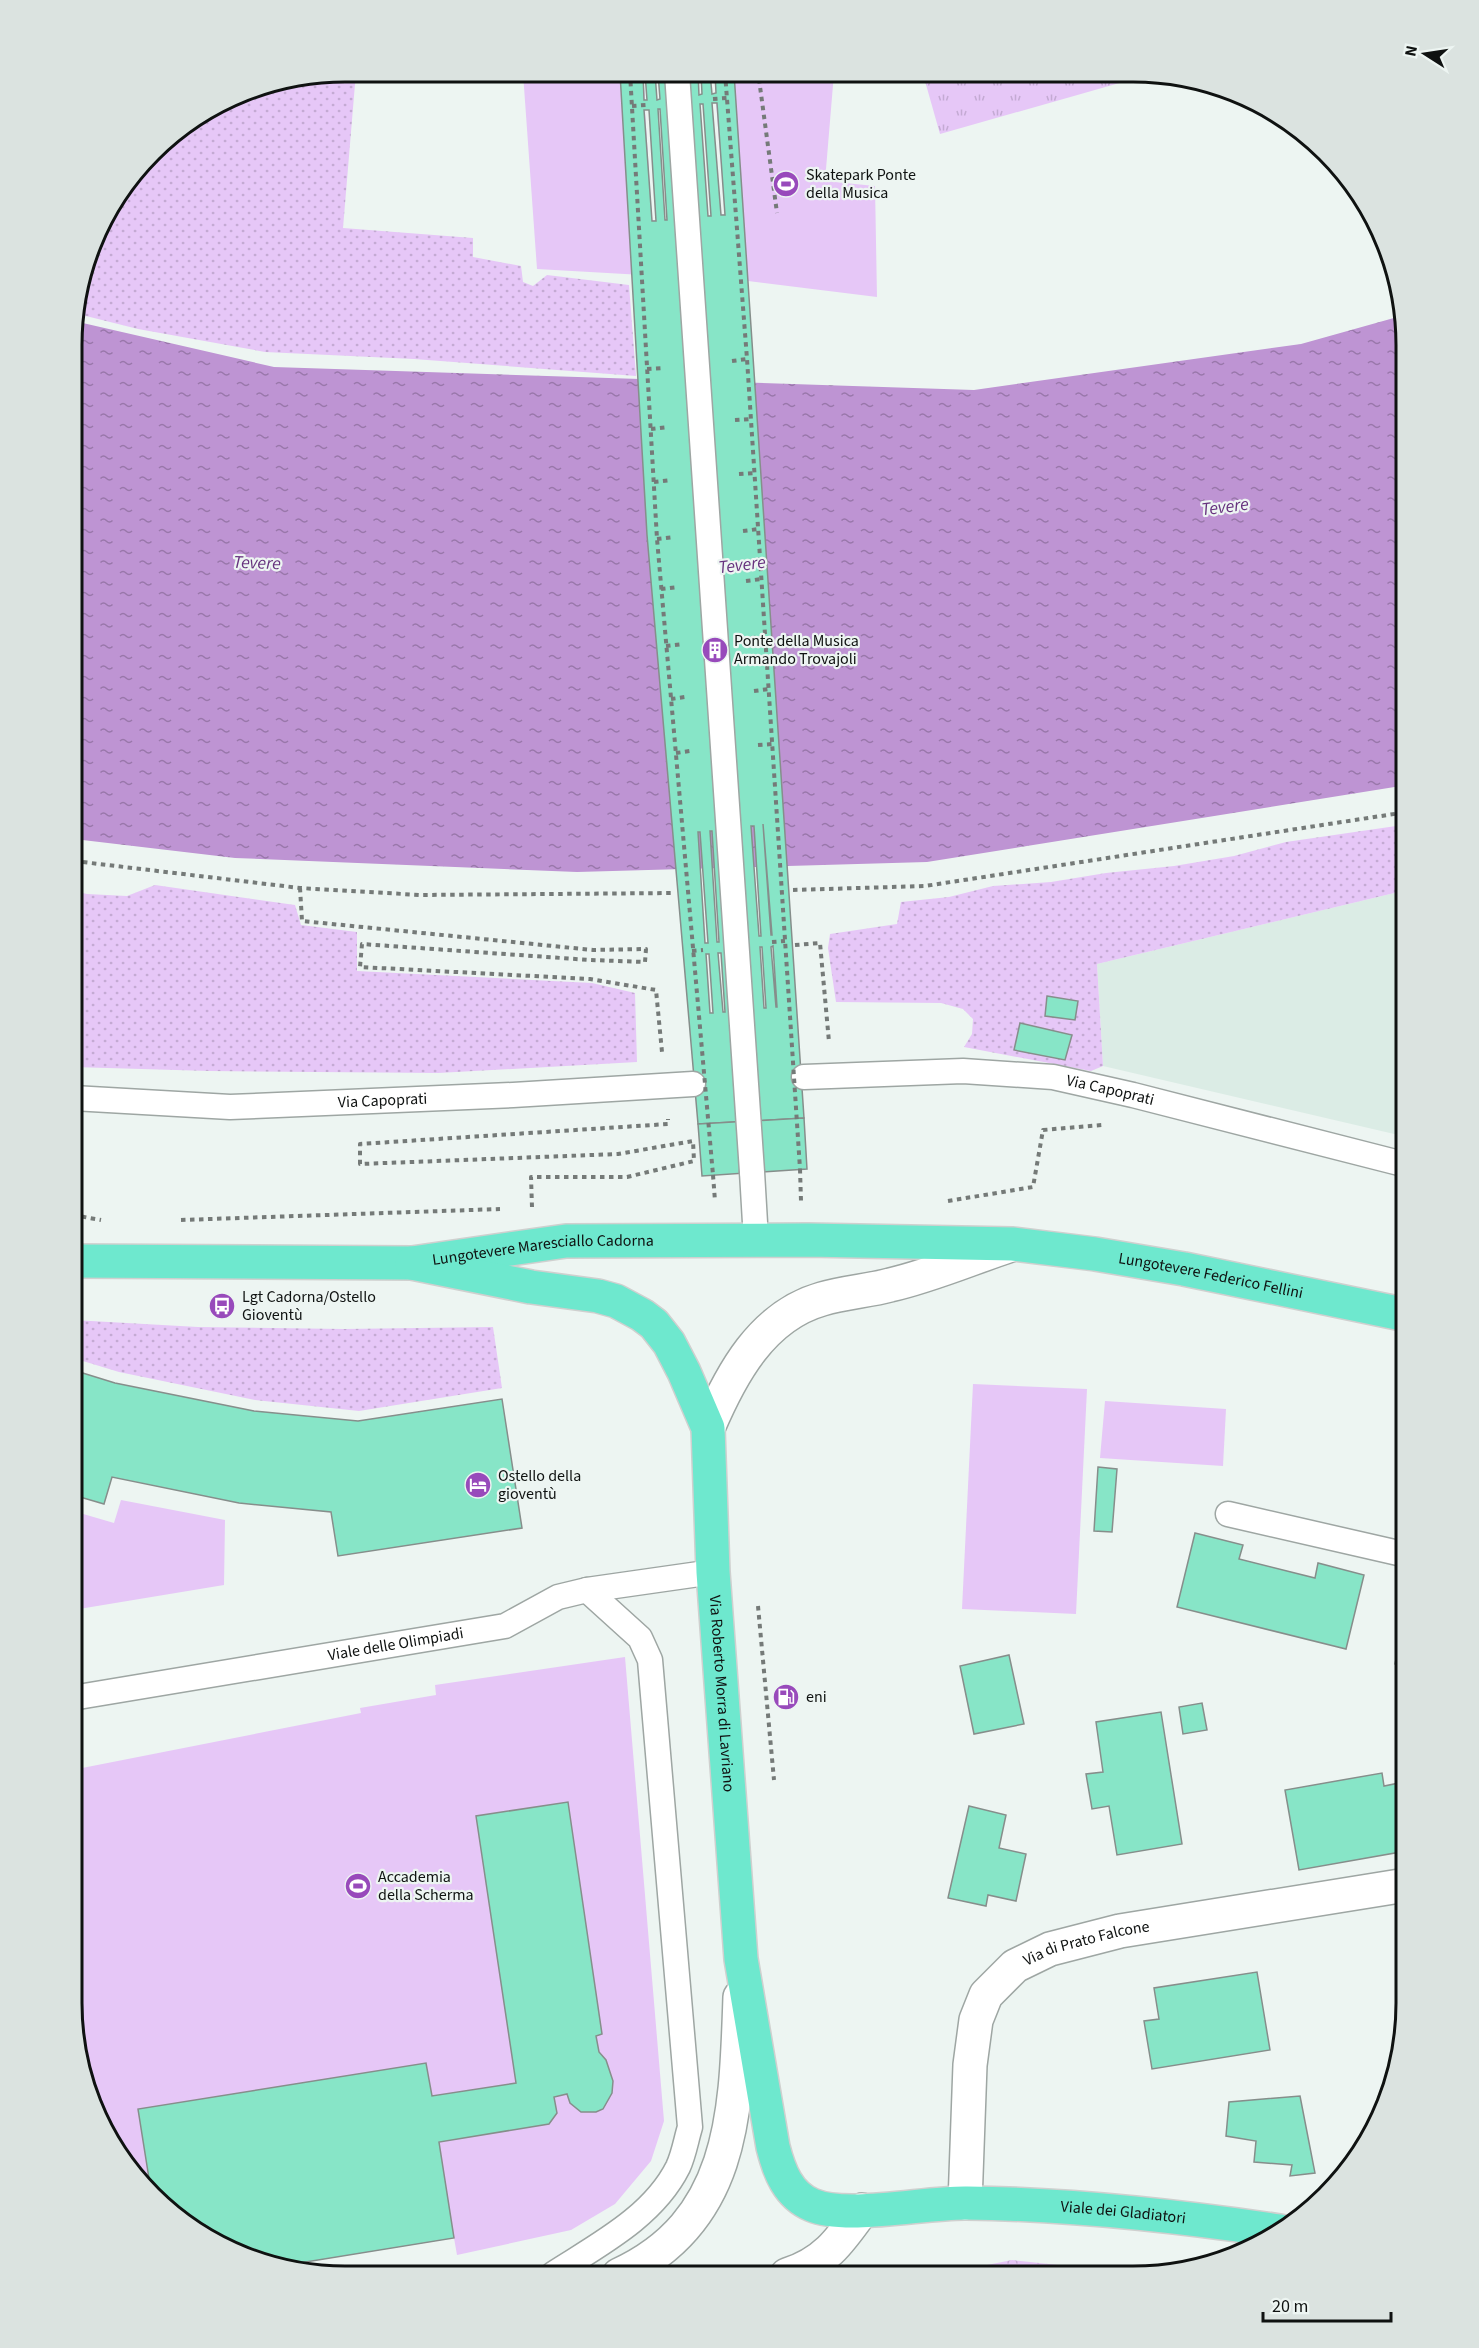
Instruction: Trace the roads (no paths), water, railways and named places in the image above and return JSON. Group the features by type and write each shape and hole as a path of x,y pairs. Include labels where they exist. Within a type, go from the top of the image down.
{"main road":[{"name":"Lungotevere Maresciallo Cadorna","path":"82,1261 412,1263 566,1241 756,1240 1013,1244"},
{"name":"Lungotevere Federico Fellini","path":"1013,1244 1095,1254 1184,1269 1396,1313"},
{"name":"Via Roberto Morra di Lavriano","path":"412,1263 531,1287 598,1296 616,1301 654,1324 669,1343 708,1428 713,1572 741,1959 773,2147 782,2177 791,2190 813,2205 841,2210 965,2203"},
{"name":"Viale dei Gladiatori","path":"965,2203 1118,2211 1266,2229"}],"street":[{"name":"Via Roberto Morra di Lavriano","path":"708,1428 721,1396 734,1373 764,1333 783,1317 821,1299 891,1285 1013,1244"},
{"name":"Via di Prato Falcone","path":"965,2203 970,2065 976,2020 986,1995 1016,1966 1050,1949 1120,1931 1396,1887"},
{"name":"Via Roberto Morra di Lavriano","path":"639,2266 667,2246 700,2207 714,2181 724,2154 735,2097 741,1959"},
{"path":"811,2266 825,2256 862,2210"}],"lane":[{"path":"678,82 756,1240"},
{"name":"Via Capoprati","path":"804,1077 963,1071 1053,1077 1133,1095 1396,1162"},
{"name":"Via Capoprati","path":"82,1099 230,1107 513,1095 693,1084"},
{"path":"1228,1514 1396,1552"},
{"name":"Viale delle Olimpiadi","path":"82,1696 505,1626 558,1597 587,1590 713,1572"},
{"path":"565,2266 627,2225 653,2202 678,2166 690,2127 650,1660 640,1638 587,1590"}],"water":[{"name":"Tevere","path":"1395,318 1396,787 927,862 577,872 235,858 82,840 84,323 274,367 974,390 1301,344"}],"place":[{"name":"Skatepark Ponte della Musica","path":"786,184"},
{"name":"Ponte della Musica Armando Trovajoli","path":"715,650"},
{"name":"Lgt Cadorna/Ostello Gioventù","path":"222,1306"},
{"name":"Ostello della gioventù","path":"478,1485"},
{"name":"eni","path":"786,1697"},
{"name":"Accademia della Scherma","path":"358,1886"}]}
